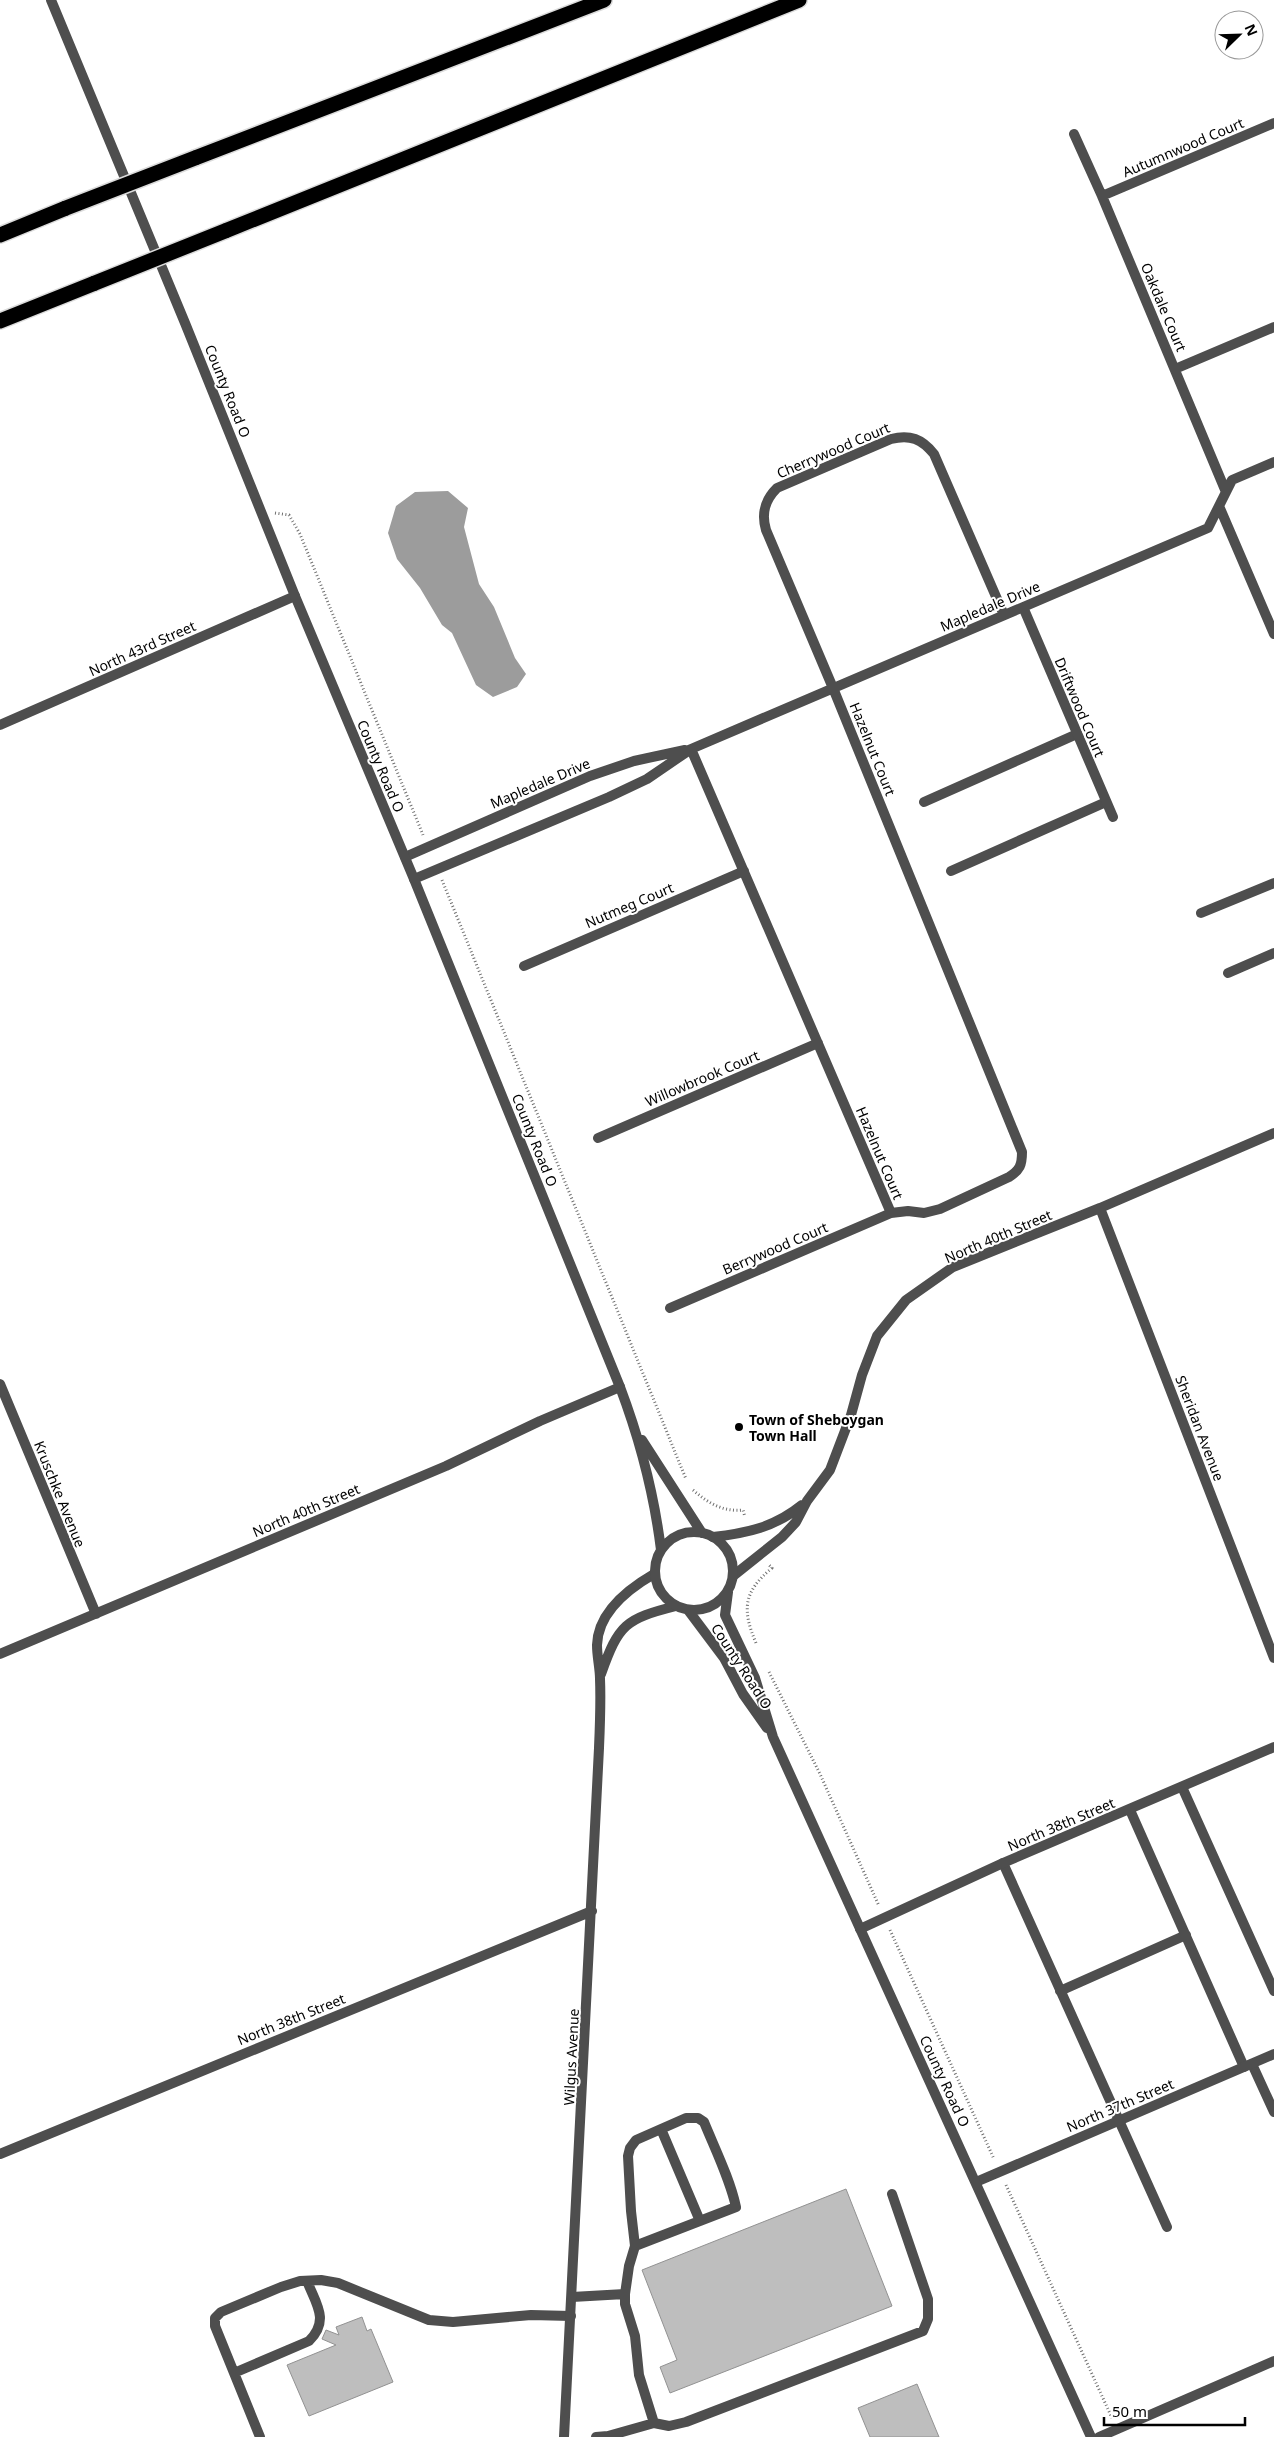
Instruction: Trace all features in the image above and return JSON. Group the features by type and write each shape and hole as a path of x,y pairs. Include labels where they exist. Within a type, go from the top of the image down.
{"highway":[{"path":"0,235 604,0"},
{"path":"0,321 799,0"}],"street":[{"name":"County Road O","path":"51,0 295,596 405,857 637,1430 655,1502 661,1550"},
{"name":"Autumnwood Court","path":"1102,196 1274,123"},
{"name":"Oakdale Court","path":"1074,134 1102,196 1226,492"},
{"path":"1175,369 1274,327"},
{"name":"Cherrywood Court","path":"833,688 766,530 763,521 764,508 770,496 777,488 891,439 903,436 915,438 926,444 934,454 1004,616"},
{"name":"Mapledale Drive","path":"414,879 609,797 647,779 691,749 1208,528 1232,480 1274,462"},
{"path":"1219,506 1270,615 1274,634"},
{"name":"North 43rd Street","path":"0,725 295,596"},
{"name":"Driftwood Court","path":"1023,607 1113,817"},
{"name":"Hazelnut Court","path":"691,749 891,1213 908,1211 924,1213 940,1208 1009,1177 1019,1170 1022,1152 833,688"},
{"path":"924,802 1077,734"},
{"name":"Mapledale Drive","path":"405,857 590,776 634,761 691,749"},
{"path":"951,871 1106,802"},
{"name":"Nutmeg Court","path":"524,966 744,870"},
{"path":"1201,913 1274,883"},
{"path":"1228,973 1274,953"},
{"name":"Willowbrook Court","path":"598,1138 818,1043"},
{"name":"North 40th Street","path":"733,1576 782,1537 796,1522 807,1501 830,1470 851,1415 862,1375 877,1336 906,1300 953,1267 1100,1208 1274,1133"},
{"name":"Sheridan Avenue","path":"1100,1208 1274,1658"},
{"name":"Berrywood Court","path":"670,1308 891,1213"},
{"name":"Kruschke Avenue","path":"0,1384 96,1614"},
{"name":"North 40th Street","path":"0,1654 446,1466 540,1421 620,1387"},
{"path":"637,1430 702,1533"},
{"path":"713,1537 749,1532 788,1516 807,1501"},
{"path":"690,1532 702,1533 713,1537 722,1544 729,1554 733,1565 733,1576 728,1592 711,1607 700,1610 688,1610 676,1606 665,1598 658,1587 654,1574 656,1561 661,1550 679,1535 690,1532"},
{"name":"Wilgus Avenue","path":"564,2437 592,1911 600,1677 597,1644 604,1618 621,1599 654,1574"},
{"name":"County Road O","path":"728,1592 725,1615 755,1678 773,1737 1091,2437"},
{"name":"Wilgus Avenue","path":"600,1677 611,1645 625,1626 647,1613 676,1606"},
{"name":"County Road O","path":"688,1610 724,1658 743,1694 773,1737"},
{"name":"North 38th Street","path":"860,1929 1003,1863 1274,1747"},
{"path":"1182,1787 1274,1991"},
{"path":"1130,1810 1186,1935 1248,2065 1274,2112"},
{"path":"1003,1863 1167,2227"},
{"name":"North 38th Street","path":"0,2154 592,1911"},
{"path":"1060,1991 1186,1935"},
{"name":"North 37th Street","path":"976,2182 1274,2054"},
{"path":"635,2246 736,2207 732,2190 721,2168 704,2122 698,2118 686,2118 636,2140 630,2148 628,2156 635,2246 629,2266 625,2304 634,2336 639,2375 654,2423"},
{"path":"661,2129 700,2221"},
{"path":"596,2437 608,2436 654,2423 669,2426 686,2422 923,2331 928,2319 928,2300 892,2194"},
{"path":"260,2437 215,2326 215,2318 221,2312 281,2287 307,2281 338,2283 429,2320 453,2322 531,2315 571,2316"},
{"path":"234,2372 309,2341 315,2335 322,2321 321,2314 307,2281"},
{"path":"572,2297 625,2294"},
{"path":"1099,2437 1274,2361"}],"path":[{"path":"262,514 289,516 300,534 428,847"},
{"path":"437,869 687,1482 703,1499 715,1506 725,1510 743,1510 749,1532"},
{"path":"759,1648 751,1630 747,1609 751,1589 757,1580 772,1568 760,1555"},
{"path":"765,1663 820,1774 1117,2429"}],"shaded area":[{"path":"448,491 468,508 464,527 479,584 494,607 515,658 526,674 517,687 493,697 476,685 452,633 442,625 420,588 397,559 388,533 396,506 415,492"}],"building":[{"path":"846,2189 892,2306 670,2393 660,2367 677,2360 642,2270"},
{"path":"362,2317 367,2331 371,2329 393,2382 309,2416 287,2365 336,2345 322,2339 326,2330 339,2335 336,2327"},
{"path":"917,2384 939,2437 870,2437 858,2408"}],"place":[{"name":"Town of Sheboygan Town Hall","path":"739,1427"}]}
